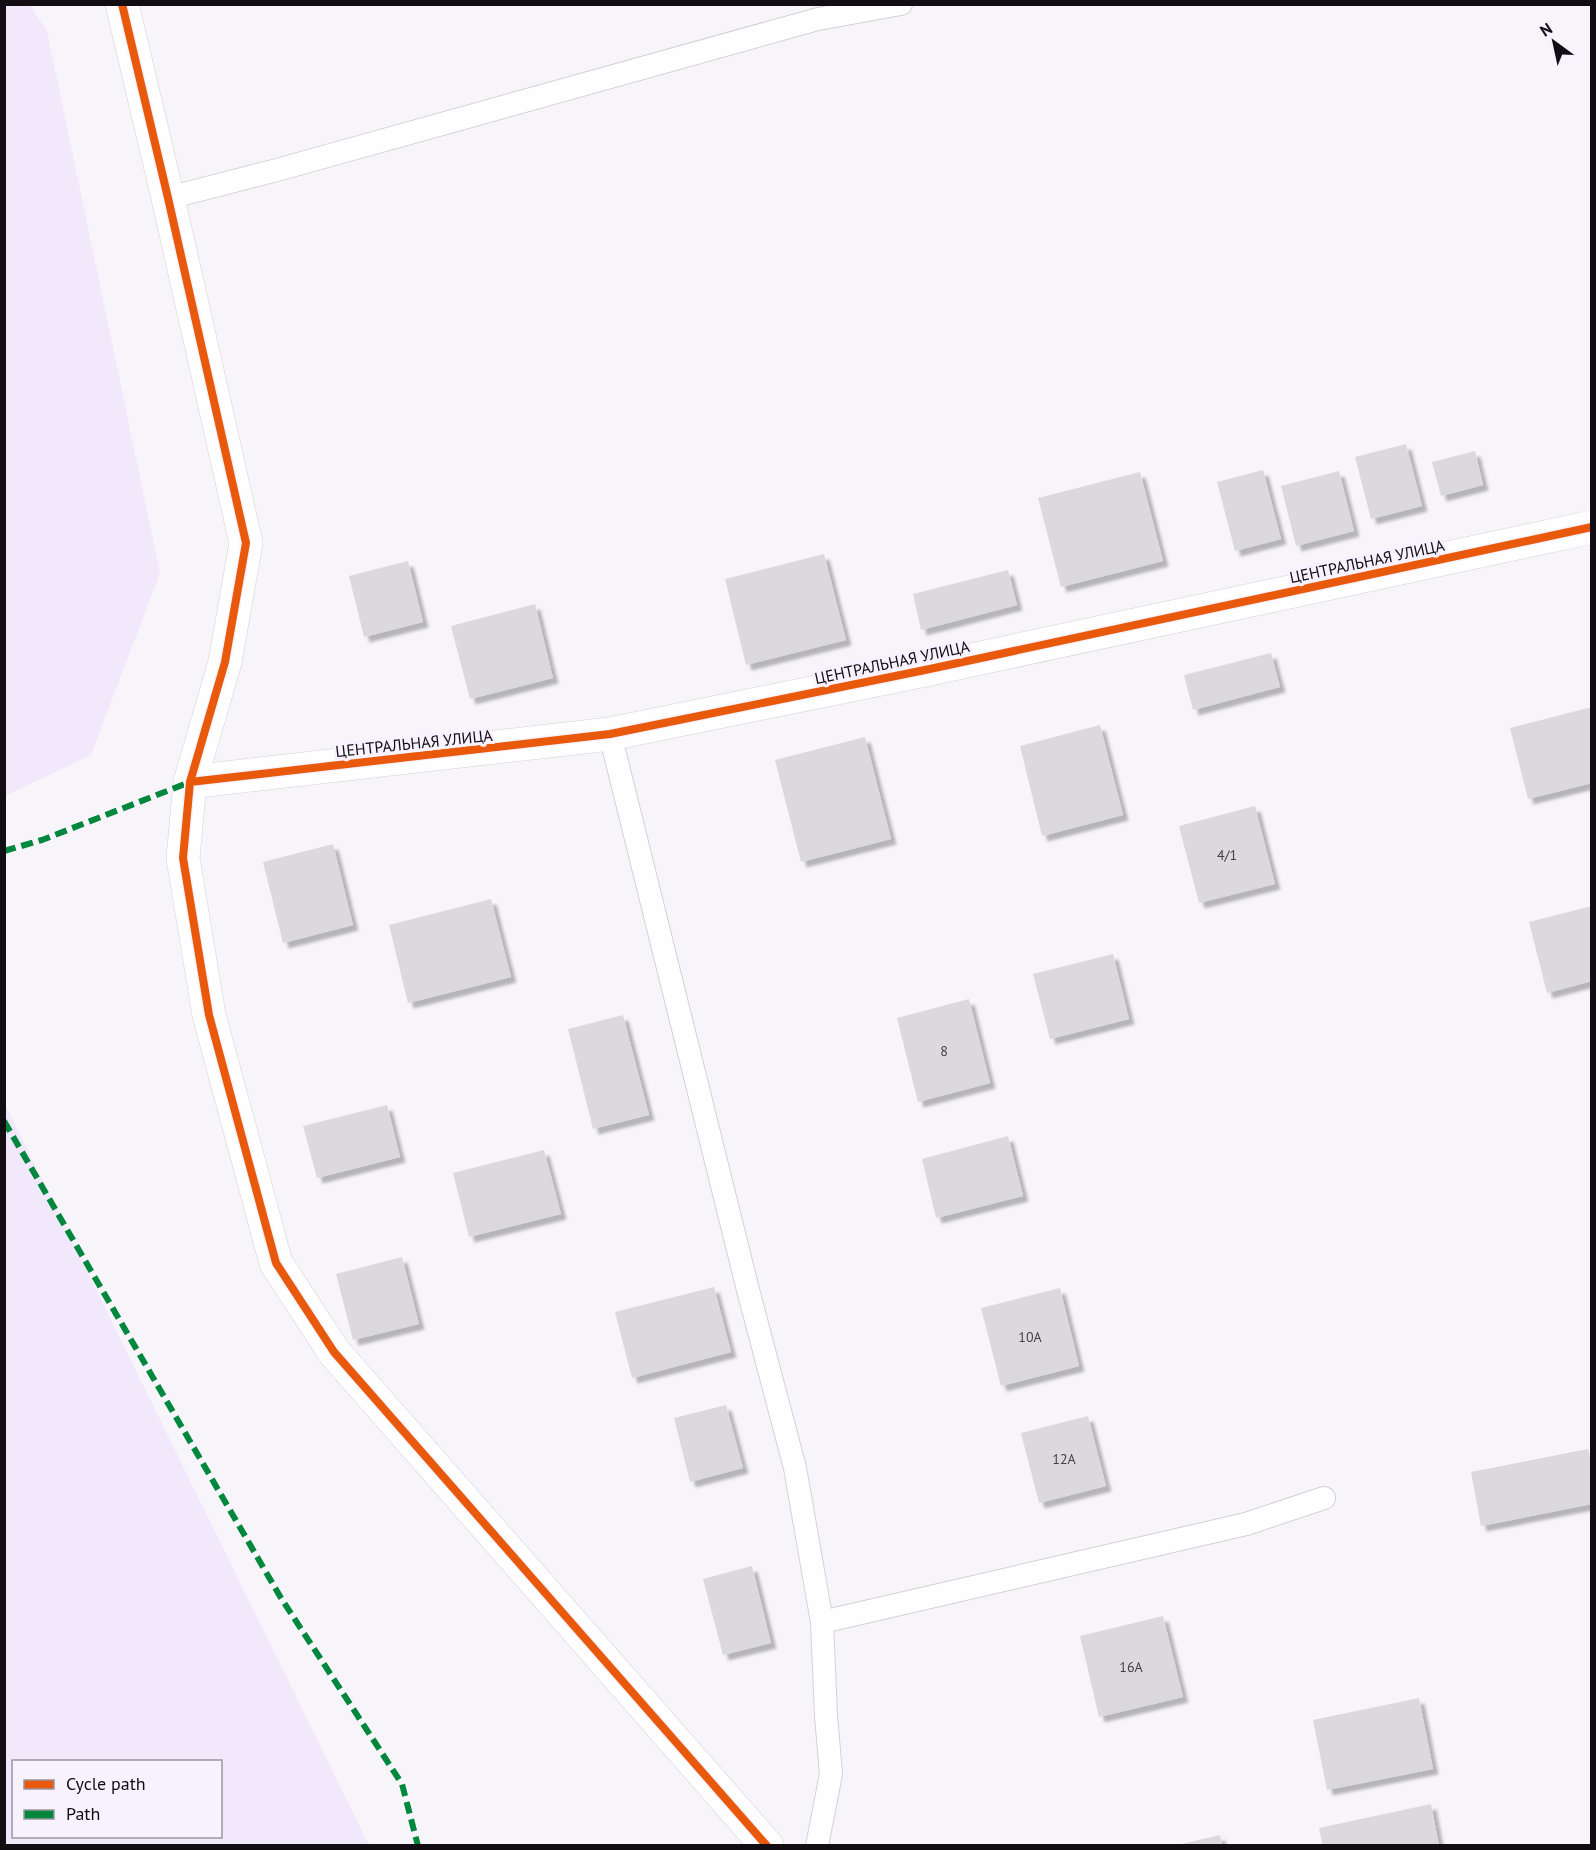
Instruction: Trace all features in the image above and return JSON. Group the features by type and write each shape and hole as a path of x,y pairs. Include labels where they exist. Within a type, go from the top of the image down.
{"street":[{"path":"122,4 246,543 225,663 190,782 183,858 209,1015 276,1263 334,1352 767,1845"},
{"name":"ЦЕНТРАЛЬНАЯ УЛИЦА","path":"190,782 610,734 925,670 1592,527"}],"lane":[{"path":"168,198 300,164 818,19 901,4"},
{"path":"610,734 747,1286 795,1468 822,1622 831,1774 816,1845"},
{"path":"822,1622 1246,1524 1324,1498"}],"shaded area":[{"path":"4,5 30,5 47,31 160,573 91,755 5,796"},
{"path":"5,1104 369,1845 5,1845"}],"building":[{"path":"1406,444 1422,506 1371,519 1355,457"},
{"path":"1475,451 1483,485 1441,496 1432,462"},
{"path":"1263,470 1281,539 1235,551 1217,482"},
{"path":"1339,471 1354,531 1296,546 1281,486"},
{"path":"1140,472 1163,561 1061,587 1038,498"},
{"path":"824,554 846,640 746,665 725,579"},
{"path":"408,561 423,622 364,637 349,576"},
{"path":"1008,570 1017,605 921,630 913,594"},
{"path":"535,604 553,678 470,699 451,626"},
{"path":"1271,653 1280,687 1193,710 1184,675"},
{"path":"1592,707 1592,783 1528,799 1510,728"},
{"path":"1100,725 1123,815 1042,836 1020,746"},
{"path":"865,737 891,839 801,862 775,760"},
{"path":"1255,806 1275,884 1199,903 1179,826"},
{"path":"333,844 353,925 283,943 263,862"},
{"path":"491,899 511,977 408,1003 389,925"},
{"path":"1592,906 1592,981 1547,993 1529,922"},
{"path":"1113,954 1129,1019 1050,1039 1033,974"},
{"path":"969,999 990,1083 918,1102 897,1018"},
{"path":"623,1015 649,1115 593,1129 568,1029"},
{"path":"387,1105 400,1157 317,1178 303,1126"},
{"path":"1008,1136 1023,1196 936,1218 922,1159"},
{"path":"544,1150 561,1214 469,1237 453,1173"},
{"path":"402,1257 419,1324 353,1340 336,1274"},
{"path":"714,1287 731,1352 632,1378 615,1312"},
{"path":"1060,1288 1079,1366 1001,1386 981,1308"},
{"path":"726,1405 743,1468 690,1482 674,1418"},
{"path":"1088,1416 1106,1486 1039,1503 1021,1433"},
{"path":"1588,1449 1592,1466 1592,1504 1481,1526 1471,1472"},
{"path":"752,1566 771,1643 723,1655 703,1579"},
{"path":"1163,1616 1183,1697 1099,1717 1080,1636"},
{"path":"1419,1698 1433,1769 1327,1790 1313,1720"},
{"path":"1431,1804 1439,1846 1323,1846 1319,1828"},
{"path":"1220,1835 1222,1846 1177,1846 1177,1845"}],"marked path":[{"path":"4,851 42,840 190,782"},
{"path":"4,1121 281,1598 402,1784 418,1846"}],"cycle path":[{"path":"122,4 246,543 225,662 190,782 183,858 209,1015 276,1263 334,1352 767,1846"},
{"path":"190,782 610,734 925,670 1592,527"}]}
